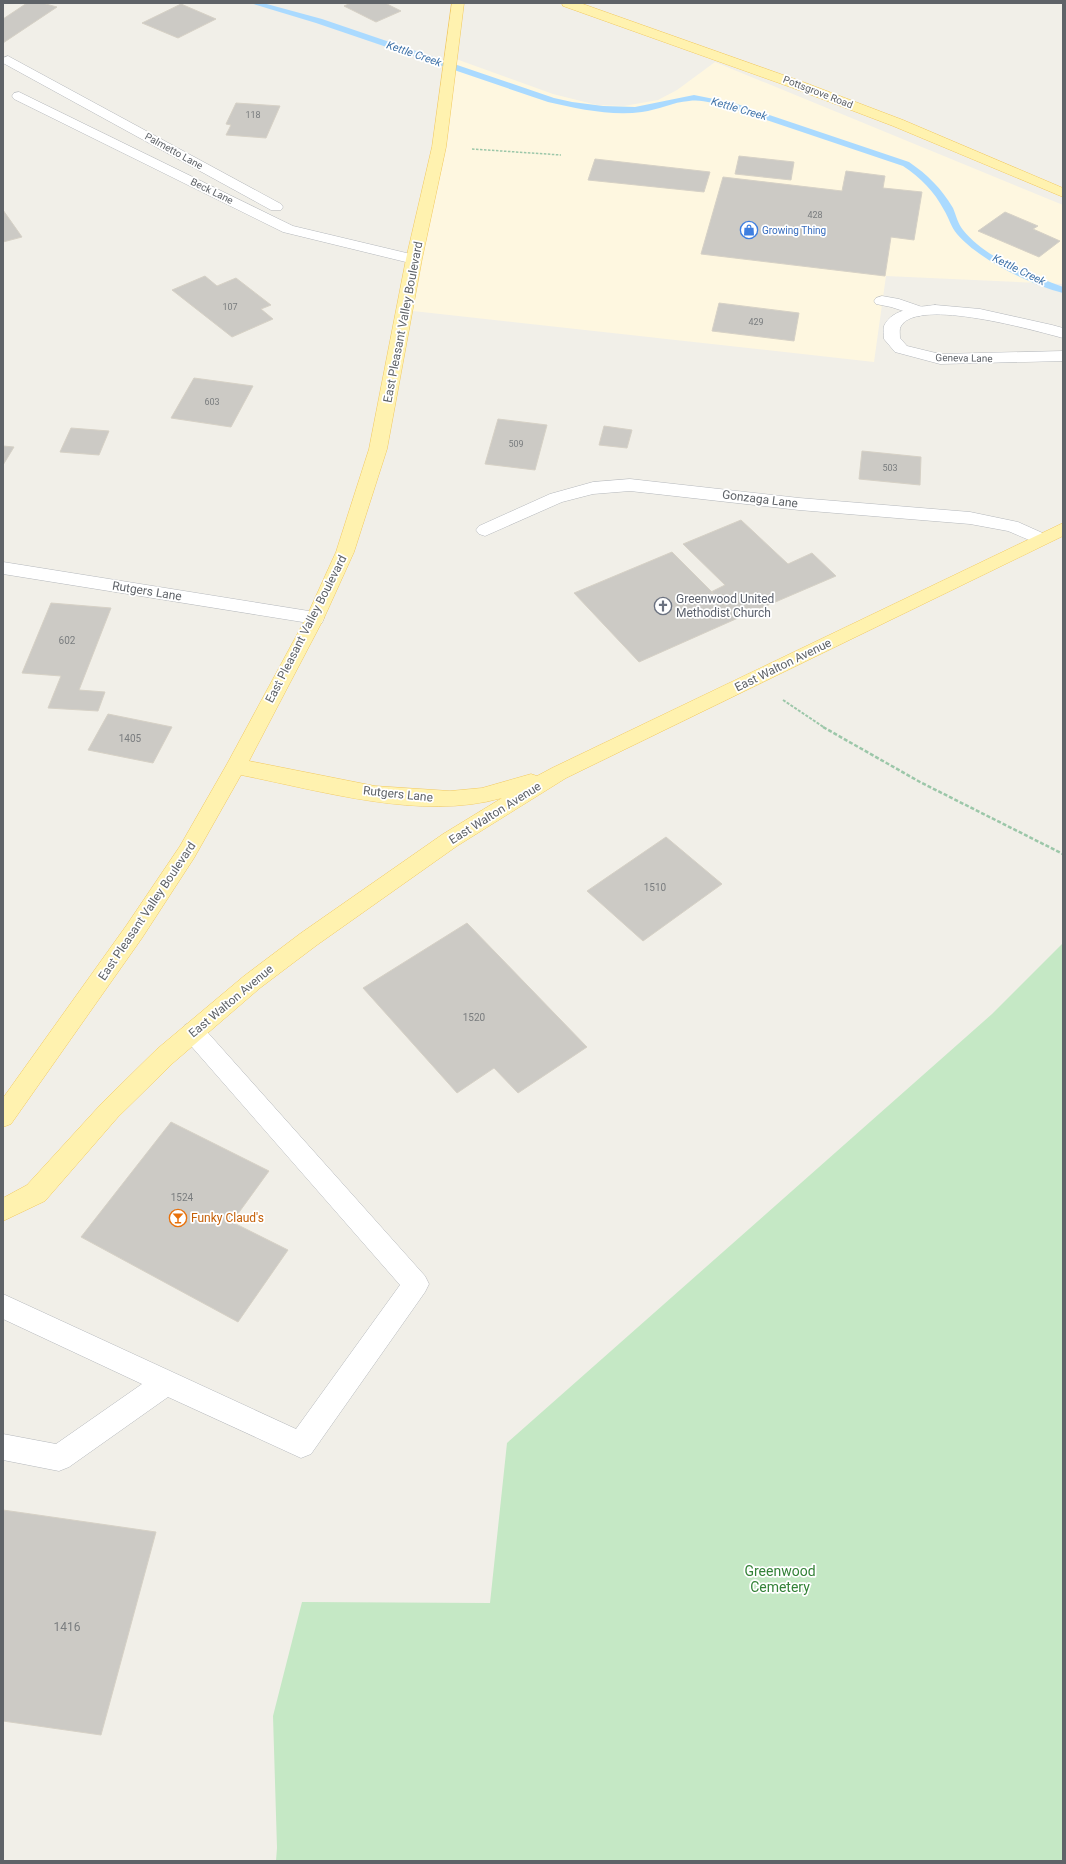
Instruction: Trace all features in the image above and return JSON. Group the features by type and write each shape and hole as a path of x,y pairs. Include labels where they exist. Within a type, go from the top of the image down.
{"main road":[{"name":"East Pleasant Valley Boulevard","path":"3,1117 134,932 187,852 236,766 314,618 345,552 378,448 414,260 439,147 458,3"},
{"name":"Pottsgrove Road","path":"568,3 798,85 898,123 1063,193"},
{"name":"East Walton Avenue","path":"3,1210 36,1193 110,1110 164,1056 252,982 315,934 450,840 559,773 1063,529"},
{"name":"Rutgers Lane","path":"236,766 375,794 450,799 482,796 559,773"}],"street":[{"name":"Palmetto Lane","path":"8,60 307,224 342,240"},
{"name":"Beck Lane","path":"19,96 288,229 342,240 414,260"},
{"path":"882,301 893,302 919,311"},
{"name":"Geneva Lane","path":"1063,333 980,314 947,310 919,311 900,319 892,327 892,339 901,349 940,359 1063,356"},
{"name":"Gonzaga Lane","path":"485,530 556,498 593,488 630,485 799,504 970,518 1012,526 1041,539"},
{"name":"Rutgers Lane","path":"3,568 314,618"},
{"path":"3,1306 302,1445 416,1284 193,1032"},
{"path":"3,1447 59,1458 167,1382"}],"path":[{"path":"439,147 561,155"},
{"path":"756,678 802,713 872,755 956,800 1063,854"}],"shaded area":[{"path":"456,59 553,94 597,105 624,106 658,100 677,90 715,62 1063,205 1063,284 886,276 874,362 413,311"}],"green space":[{"name":"Greenwood Cemetery","path":"1063,943 1063,1861 276,1861 277,1848 273,1716 302,1602 490,1603 507,1443 992,1014"}],"building":[{"path":"27,3 42,3 57,7 3,43 3,19"},
{"path":"351,3 385,3 401,11 376,22 344,6"},
{"path":"181,4 216,19 178,38 142,23"},
{"path":"236,103 280,106 266,138 226,135 231,125 226,124"},
{"path":"739,156 794,162 791,180 735,174"},
{"path":"595,159 710,172 704,192 588,180"},
{"path":"846,171 885,176 883,188 922,192 914,240 891,237 885,276 701,254 723,177 842,191"},
{"path":"3,210 22,237 3,242"},
{"path":"1005,212 1038,226 1033,229 1060,241 1039,257 978,231"},
{"path":"205,276 217,286 236,278 271,305 261,309 273,319 232,337 172,290"},
{"path":"719,303 799,313 794,341 712,331"},
{"path":"194,378 253,386 231,427 171,418"},
{"path":"498,419 547,425 535,470 485,464"},
{"path":"604,426 632,430 627,448 599,445"},
{"path":"71,428 109,431 99,455 60,452"},
{"path":"3,446 14,447 3,465"},
{"path":"862,451 921,457 920,485 859,479"},
{"path":"741,520 788,564 812,553 836,576 738,618 711,592 725,585 683,544"},
{"path":"672,552 738,618 639,662 574,593"},
{"path":"51,603 111,608 79,690 105,692 98,711 48,708 61,676 22,673"},
{"path":"108,714 172,727 153,763 88,750"},
{"path":"666,837 722,884 643,941 587,891"},
{"path":"467,923 587,1047 518,1093 494,1068 457,1093 363,988"},
{"path":"171,1122 269,1171 232,1222 288,1250 238,1322 81,1237"},
{"path":"3,1510 156,1532 101,1735 3,1721"}],"waterway":[{"name":"Kettle Creek","path":"254,3 319,21 551,100 593,108 642,110 689,98 705,99 731,105 906,164 921,174 936,189 949,210 958,230 980,250 1007,266 1063,290"}],"place":[{"name":"Growing Thing","path":"749,230"},
{"name":"Greenwood United Methodist Church","path":"663,606"},
{"name":"Funky Claud's","path":"178,1218"}]}
